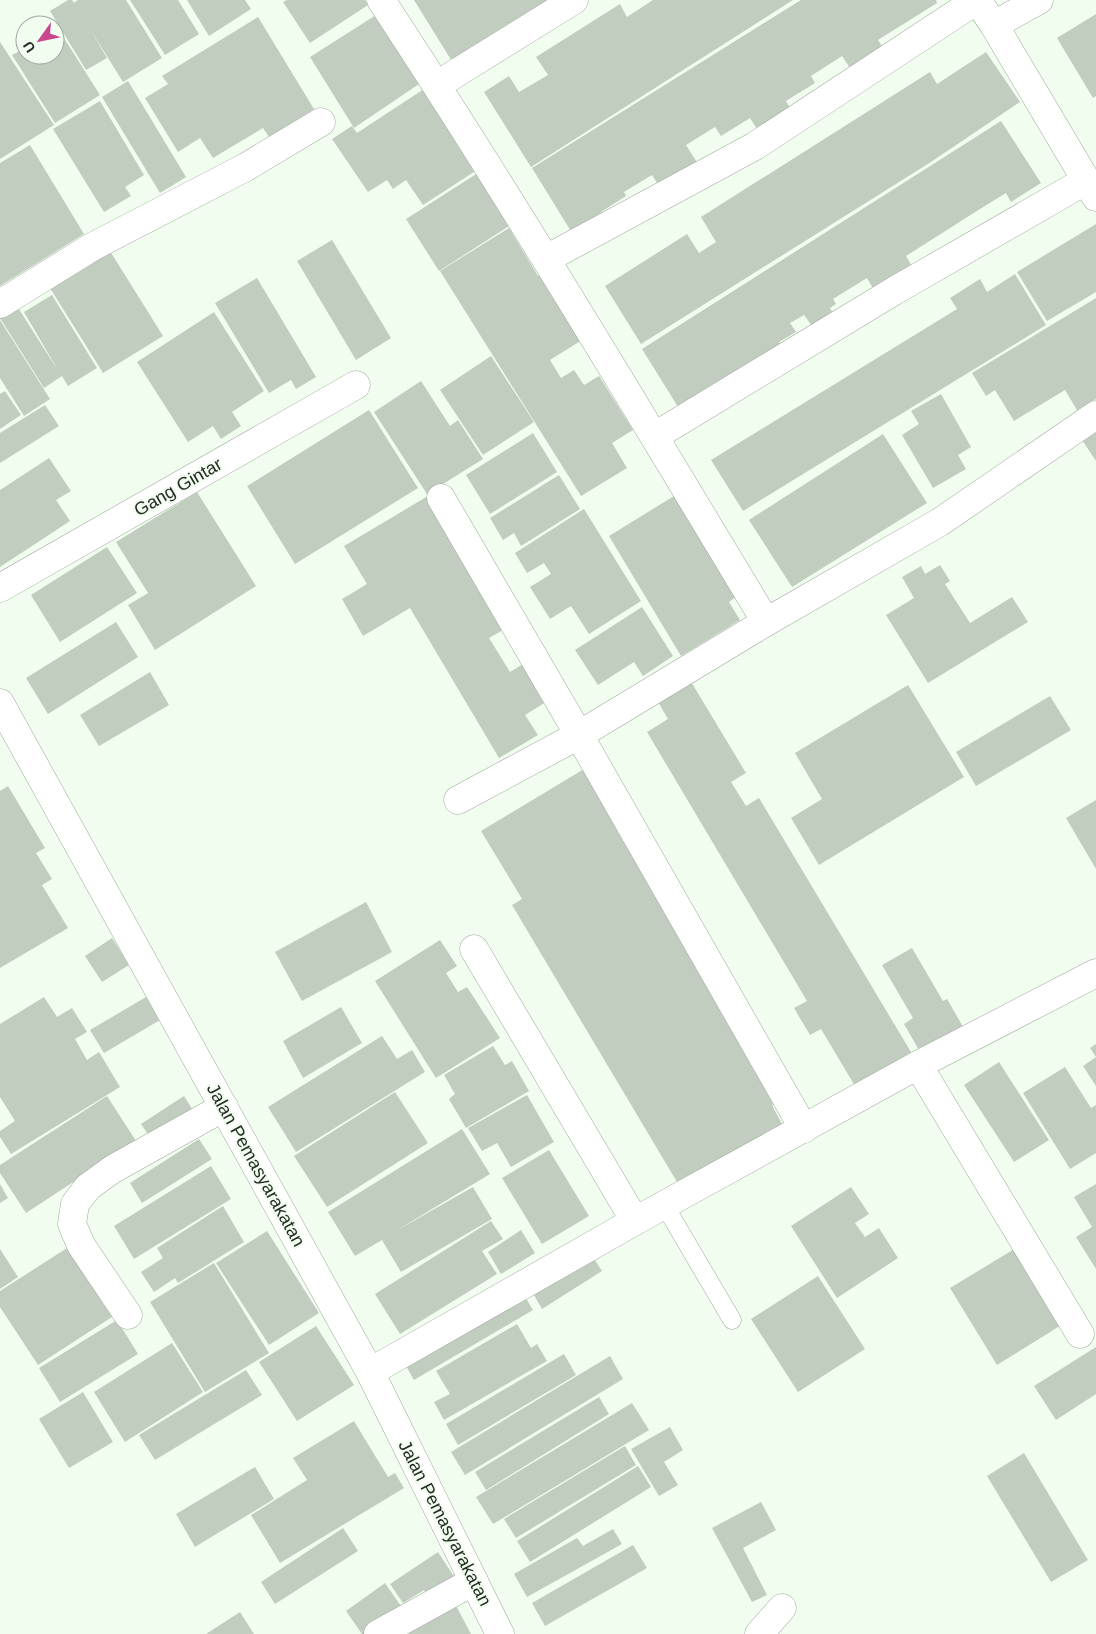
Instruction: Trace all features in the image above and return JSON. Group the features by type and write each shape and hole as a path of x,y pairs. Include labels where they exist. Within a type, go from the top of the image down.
{"street":[{"path":"381,0 437,85 546,259 766,622"},
{"path":"437,85 574,0"},
{"path":"546,259 755,146 977,0 994,25 1091,189 894,291 654,436"},
{"path":"994,25 1039,0"},
{"path":"0,304 92,247 246,167 320,122"},
{"name":"Gang Gintar","path":"0,588 356,385"},
{"path":"458,800 579,735 766,622 940,522 1096,414"},
{"path":"441,498 804,1129"},
{"name":"Jalan Pemasyarakatan","path":"0,703 370,1372 500,1634"},
{"path":"474,949 635,1221"},
{"path":"370,1372 635,1221 918,1065 1096,974"},
{"path":"918,1065 1080,1334"},
{"path":"128,1315 81,1245 72,1224 75,1204 88,1188 113,1169 224,1106"},
{"path":"378,1634 474,1581"},
{"path":"759,1634 782,1608"}],"lane":[{"path":"665,1206 732,1320"}],"building":[{"path":"68,0 72,0 74,3 78,0 126,0 162,58 123,82 90,29 107,58 86,70 65,36 65,15 52,15 50,11"},
{"path":"130,0 178,0 199,34 165,55"},
{"path":"187,0 245,0 251,9 209,36"},
{"path":"287,0 365,0 368,5 310,43 283,2"},
{"path":"414,0 552,0 453,63"},
{"path":"653,0 793,0 531,167 484,92 509,76 519,92 548,75 536,57 620,4 627,17"},
{"path":"801,0 936,0 937,3 878,40 883,48 850,68 842,56 811,76 815,83 786,101 792,111 759,132 750,118 721,136 715,127 686,145 698,164 660,188 652,175 624,192 626,196 601,212 607,222 577,241 532,168"},
{"path":"1096,14 1096,96 1093,98 1057,38"},
{"path":"376,15 422,82 354,128 310,57"},
{"path":"258,17 314,109 269,137 263,128 213,158 200,138 178,152 145,98 168,84 162,76"},
{"path":"65,40 100,95 55,123 18,65 65,65"},
{"path":"0,42 54,125 0,159"},
{"path":"986,52 1020,102 931,162 641,344 605,286 687,234 699,253 716,242 701,217 930,72 937,84"},
{"path":"128,81 186,177 160,193 102,97"},
{"path":"424,89 477,170 423,205 406,180 393,189 387,180 368,192 332,139 352,126 357,133"},
{"path":"100,101 144,175 125,187 131,196 104,212 53,129"},
{"path":"1001,121 1041,183 1011,202 1006,193 906,256 912,266 874,290 867,278 833,299 836,304 830,308 835,317 815,330 804,315 790,323 796,332 779,342 784,349 680,410 642,349"},
{"path":"30,145 84,234 0,286 0,163"},
{"path":"484,169 517,221 439,271 406,219"},
{"path":"1096,224 1096,292 1047,321 1017,272"},
{"path":"509,228 538,276 548,271 582,340 550,360 561,378 574,370 584,385 599,376 633,430 612,443 627,468 581,496 440,271"},
{"path":"332,240 391,338 356,360 297,261"},
{"path":"105,243 163,336 103,373 45,280"},
{"path":"1015,274 1046,325 743,511 711,460 957,309 950,298 980,279 987,292"},
{"path":"257,278 316,377 296,389 291,380 269,393 215,303"},
{"path":"52,295 97,368 68,386 62,376 44,388 0,318 0,313 15,303 59,372 24,312"},
{"path":"1096,298 1096,399 1077,410 1065,390 1014,421 995,390 986,396 972,373"},
{"path":"214,312 264,391 232,412 241,426 221,439 213,426 188,442 137,362"},
{"path":"0,320 50,399 24,416 0,378"},
{"path":"491,356 534,422 483,455 440,390"},
{"path":"421,381 450,426 458,420 483,459 427,494 374,412"},
{"path":"5,391 21,415 0,429 0,394"},
{"path":"941,394 971,447 958,455 966,469 933,488 902,435 919,424 911,411"},
{"path":"45,405 59,426 0,463 0,433"},
{"path":"369,410 418,488 295,564 247,486"},
{"path":"1096,431 1096,461 1082,440"},
{"path":"533,433 557,472 490,514 466,475"},
{"path":"883,434 927,503 792,587 749,520"},
{"path":"49,458 71,491 56,500 70,521 0,567 0,490"},
{"path":"559,475 580,509 521,546 514,533 503,540 490,518"},
{"path":"197,492 256,586 155,650 128,605 148,593 116,542"},
{"path":"433,493 475,570 469,574 503,630 489,638 510,672 523,664 546,702 525,715 538,735 499,758 410,608 363,636 342,599 367,584 344,546"},
{"path":"674,496 741,593 729,602 740,620 681,656 609,536"},
{"path":"584,509 641,601 589,634 571,606 550,619 530,587 551,574 544,563 527,573 515,553"},
{"path":"107,547 137,593 60,642 31,595"},
{"path":"940,565 950,581 945,584 970,623 1012,597 1028,622 928,683 886,615 914,598 902,577 921,566 925,574"},
{"path":"642,607 673,656 643,676 634,662 598,685 575,650"},
{"path":"116,622 138,657 48,714 26,678"},
{"path":"150,672 169,705 99,746 80,715"},
{"path":"690,680 746,773 731,782 746,806 759,798 911,1052 855,1086 821,1029 810,1035 794,1008 807,1001 647,732 668,719 657,700"},
{"path":"908,685 964,777 819,865 791,818 822,799 795,753"},
{"path":"1050,696 1071,730 976,786 956,752"},
{"path":"589,766 625,825 617,831 626,846 631,842 784,1098 772,1105 783,1126 680,1187 512,905 522,899 481,831"},
{"path":"8,786 45,848 36,853 52,879 42,885 68,928 0,968 0,791"},
{"path":"1096,800 1096,869 1066,818"},
{"path":"366,902 392,952 302,1001 275,952"},
{"path":"112,938 129,965 102,982 85,956"},
{"path":"440,940 457,966 446,973 458,992 467,987 500,1038 436,1078 375,981"},
{"path":"912,948 943,1001 947,999 966,1032 923,1057 904,1024 913,1018 882,965"},
{"path":"44,997 57,1017 72,1008 87,1032 75,1039 87,1060 99,1052 120,1087 11,1154 0,1137 0,1131 15,1121 0,1097 0,1024"},
{"path":"146,997 160,1020 104,1053 90,1030"},
{"path":"341,1007 362,1043 303,1078 283,1041"},
{"path":"382,1036 397,1059 412,1050 425,1072 296,1152 268,1107"},
{"path":"1096,1044 1096,1057 1090,1048"},
{"path":"493,1046 505,1065 512,1061 529,1091 466,1128 449,1099 455,1094 444,1075"},
{"path":"1096,1057 1096,1086 1083,1066"},
{"path":"999,1062 1049,1140 1014,1162 964,1085"},
{"path":"1065,1067 1091,1108 1096,1105 1096,1153 1070,1169 1023,1093"},
{"path":"395,1092 428,1143 327,1207 294,1156"},
{"path":"527,1095 554,1142 511,1167 497,1143 482,1151 468,1128"},
{"path":"107,1096 136,1141 26,1213 0,1173 0,1165"},
{"path":"184,1096 194,1112 152,1140 141,1124"},
{"path":"462,1129 490,1174 394,1232 473,1187 492,1219 401,1272 382,1240 355,1256 328,1212"},
{"path":"199,1139 212,1159 142,1203 130,1183"},
{"path":"549,1150 589,1216 542,1244 502,1178"},
{"path":"211,1166 231,1199 134,1259 114,1226"},
{"path":"0,1184 8,1198 0,1203"},
{"path":"1096,1184 1096,1269 1076,1237 1092,1227 1074,1197"},
{"path":"851,1187 869,1214 855,1223 865,1237 879,1228 898,1258 837,1298 791,1226"},
{"path":"223,1206 244,1242 178,1283 175,1278 154,1292 141,1272 163,1258 157,1248"},
{"path":"491,1221 503,1239 482,1251 497,1274 400,1334 375,1294"},
{"path":"521,1230 535,1253 501,1274 488,1252"},
{"path":"267,1231 319,1313 269,1345 216,1263"},
{"path":"67,1248 112,1317 38,1365 0,1307 0,1291"},
{"path":"1016,1248 1063,1324 997,1365 950,1288"},
{"path":"0,1249 18,1277 0,1289"},
{"path":"589,1251 602,1271 542,1309 530,1288"},
{"path":"214,1263 269,1353 205,1392 150,1302"},
{"path":"818,1276 865,1349 798,1392 751,1319"},
{"path":"521,1290 533,1310 414,1380 402,1359"},
{"path":"117,1320 138,1354 60,1402 39,1368"},
{"path":"517,1324 531,1348 537,1344 547,1361 444,1420 434,1402 450,1394 436,1371"},
{"path":"316,1326 354,1385 297,1421 259,1362"},
{"path":"172,1343 203,1392 125,1442 94,1392"},
{"path":"1096,1347 1096,1394 1056,1420 1034,1386"},
{"path":"564,1354 576,1375 458,1445 446,1424"},
{"path":"610,1356 623,1379 465,1475 451,1452"},
{"path":"246,1370 262,1395 155,1460 139,1435"},
{"path":"83,1392 113,1442 69,1468 39,1419"},
{"path":"599,1397 609,1414 486,1490 475,1472"},
{"path":"632,1403 649,1430 493,1524 476,1497"},
{"path":"354,1421 388,1477 395,1473 404,1488 280,1563 251,1515 307,1480 293,1458"},
{"path":"670,1427 683,1450 664,1462 678,1485 659,1496 631,1449"},
{"path":"625,1446 636,1465 516,1538 504,1519"},
{"path":"1024,1453 1088,1560 1051,1582 987,1476"},
{"path":"638,1466 651,1487 530,1562 517,1541"},
{"path":"255,1467 274,1499 195,1547 176,1514"},
{"path":"761,1502 776,1530 743,1548 767,1595 752,1602 712,1528"},
{"path":"343,1528 358,1551 275,1604 261,1582"},
{"path":"613,1529 622,1544 527,1597 514,1574 577,1538 583,1546"},
{"path":"633,1545 647,1568 545,1626 532,1603"},
{"path":"438,1552 455,1578 428,1596 424,1590 403,1603 390,1584"},
{"path":"385,1583 403,1609 367,1634 362,1634 346,1611"},
{"path":"454,1602 471,1634 390,1634"},
{"path":"240,1612 254,1634 206,1634"}]}
